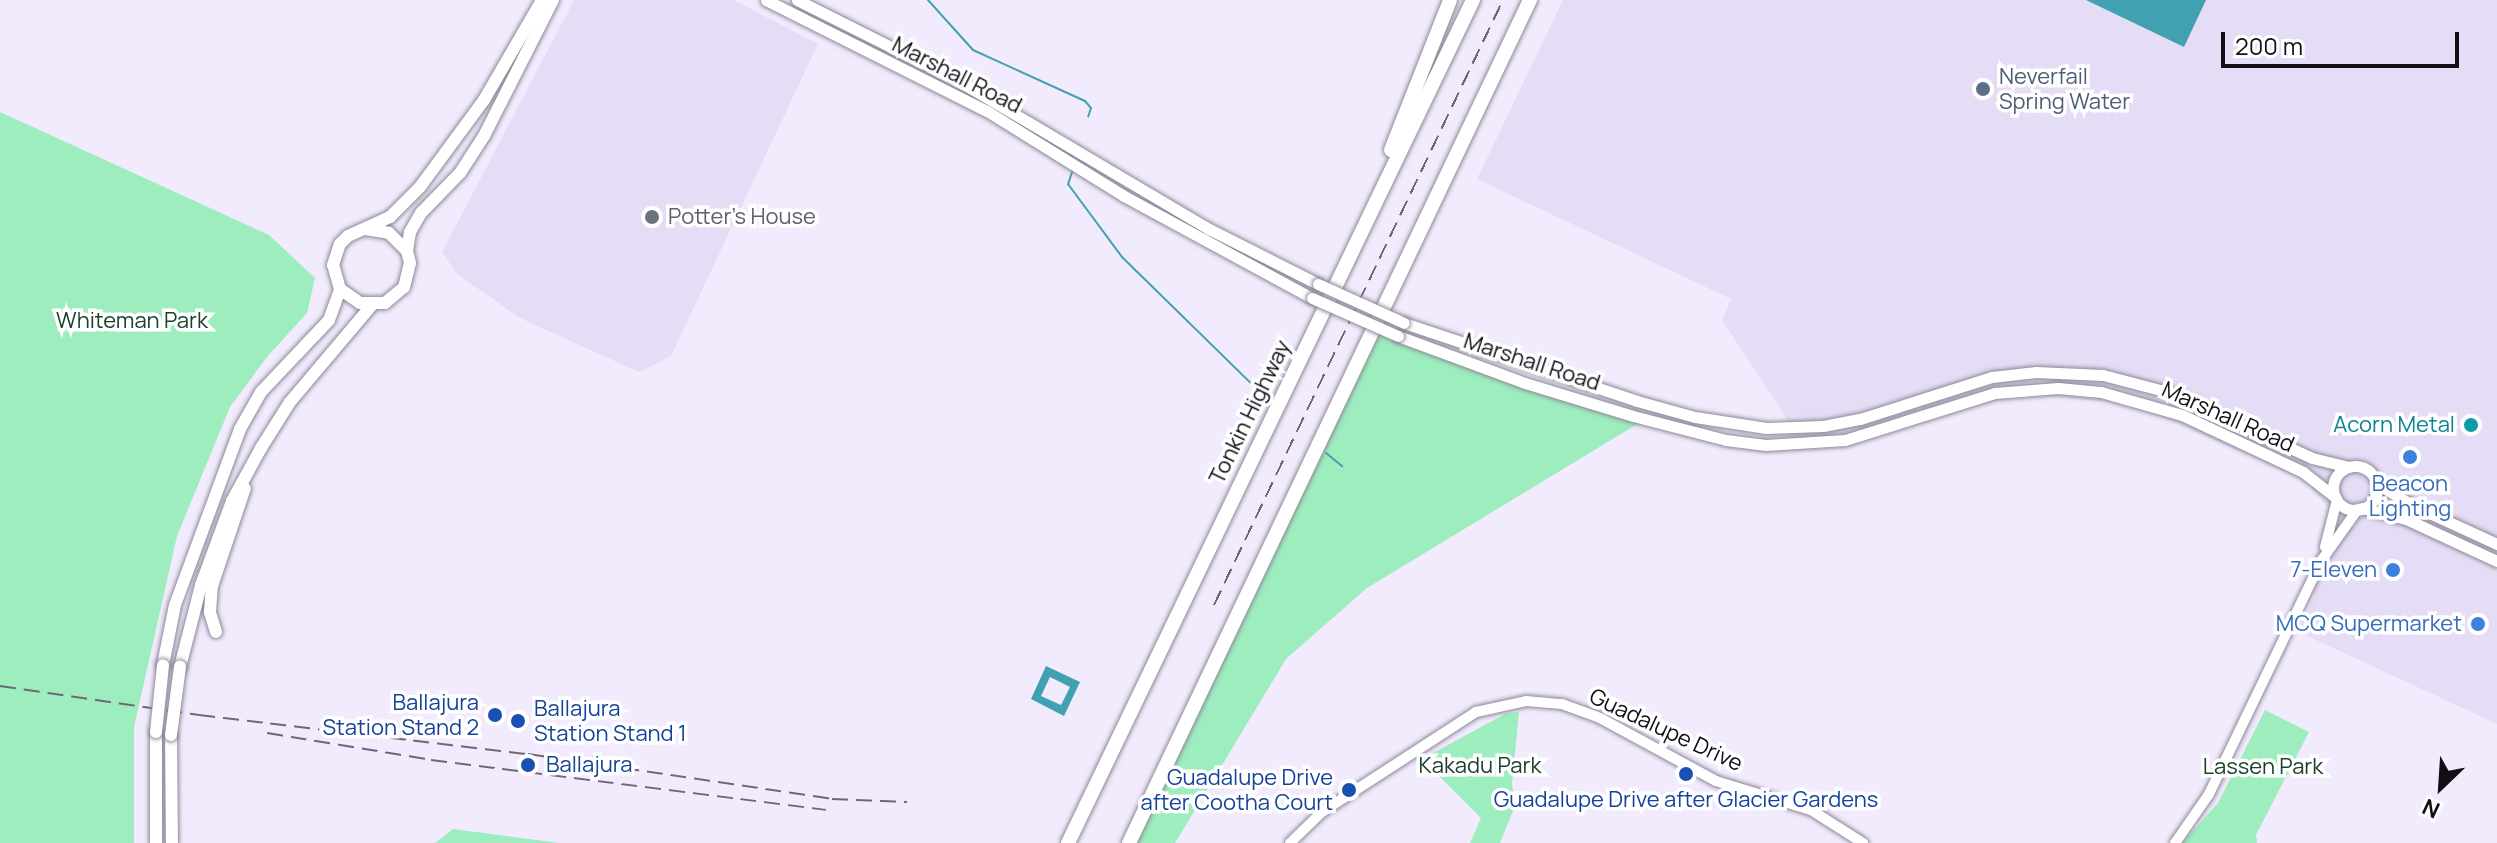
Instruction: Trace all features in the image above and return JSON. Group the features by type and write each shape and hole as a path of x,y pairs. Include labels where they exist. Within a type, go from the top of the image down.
{"highway":[{"path":"1349,258 1450,0"},
{"name":"Tonkin Highway","path":"1068,843 1473,0"},
{"path":"1129,843 1530,0"},
{"path":"1397,281 1537,0"}],"main road":[{"path":"542,0 484,100 453,146 390,217 348,236 335,254 335,277 340,289 349,298 372,305 385,303 404,287 410,263 407,251 410,232 421,213 460,173 484,136 553,0"},
{"name":"Marshall Road","path":"766,0 987,111 1124,196 1312,298 1398,336 1525,383 1726,440 1766,445 1845,440 1995,393 2058,388 2101,392 2182,415 2303,472 2336,498"},
{"name":"Marshall Road","path":"797,0 957,80 1209,229 1318,284 1404,323 1650,405 1729,424 1766,428 1814,427 1860,419 1992,377 2036,372 2103,375 2168,392 2312,458 2348,467"},
{"path":"365,229 389,233 407,251"},
{"path":"156,843 156,732 163,665 175,605 240,429 261,392 329,320 340,289"},
{"path":"172,843 171,735 180,667 201,585 232,501 290,402 372,305"},
{"path":"216,632 210,612 212,586 261,448"},
{"path":"2497,544 2412,505 2376,483 2367,469 2348,467 2336,477 2336,498 2346,508 2406,519 2497,561"},
{"path":"2360,509 2374,498 2376,483"}],"street":[{"path":"2321,561 2336,498"},
{"path":"2175,843 2209,794 2321,561 2360,509"},
{"name":"Guadalupe Drive","path":"1290,843 1322,812 1476,712 1526,701 1562,704 1600,718 1716,781 1811,810 1863,843"}],"shaded area":[{"path":"574,0 734,0 818,44 671,356 639,372 520,318 457,274 442,252"},
{"path":"1563,0 2497,0 2497,724 2299,632 2315,593 2302,587 2325,536 2329,508 2305,480 2132,404 2030,395 1979,404 1840,446 1787,451 1786,417 1722,320 1731,299 1477,179"}],"green space":[{"name":"Whiteman Park","path":"0,112 269,235 315,278 307,313 267,357 230,407 177,536 134,727 134,843 0,843"},
{"path":"1376,326 1644,420 1367,588 1286,659 1175,843 1133,843"},
{"name":"Lassen Park","path":"2265,710 2309,732 2256,835 2257,843 2182,843 2218,803"},
{"name":"Kakadu Park","path":"1519,712 1512,784 1515,806 1500,843 1470,843 1481,818 1422,759 1505,714"},
{"path":"453,829 559,843 435,843"}],"water":[{"path":"2086,0 2206,0 2184,47"},
{"path":"1046,666 1080,682 1064,716 1031,699","holes":["1050,677 1070,687 1061,705 1041,696"]}],"waterway":[{"path":"928,0 973,50 1085,101 1091,108 1088,117"},
{"path":"1073,169 1068,184 1122,257 1262,394"},
{"path":"1326,453 1342,466"}],"railway":[{"path":"1214,605 1503,0"},
{"path":"0,686 199,715 528,754 832,799 907,802"},
{"path":"267,733 431,760 826,810"}],"place":[{"name":"Neverfail Spring Water","path":"1983,89"},
{"name":"Potter's House","path":"652,217"},
{"name":"Acorn Metal","path":"2471,425"},
{"name":"Beacon Lighting","path":"2410,457"},
{"name":"7-Eleven","path":"2393,570"},
{"name":"MCQ Supermarket","path":"2478,624"},
{"name":"Ballajura Station Stand 2","path":"495,715"},
{"name":"Ballajura Station Stand 1","path":"518,721"},
{"name":"Ballajura","path":"528,765"},
{"name":"Guadalupe Drive after Glacier Gardens","path":"1686,774"},
{"name":"Guadalupe Drive after Cootha Court","path":"1349,790"}]}
